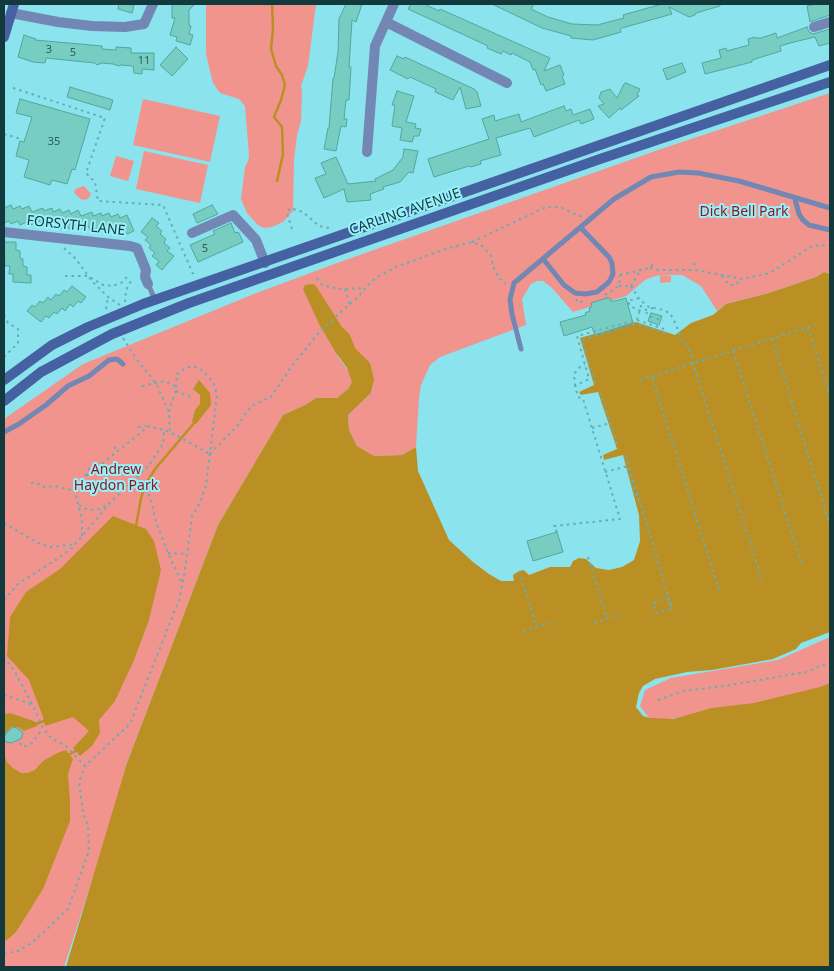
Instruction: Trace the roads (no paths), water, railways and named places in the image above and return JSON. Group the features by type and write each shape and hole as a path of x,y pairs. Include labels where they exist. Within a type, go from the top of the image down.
{"main road":[{"path":"4,37 12,8"},
{"name":"CARLING AVENUE","path":"4,380 52,345 88,327 155,301 830,65"},
{"name":"CARLING AVENUE","path":"4,401 41,372 112,334 189,303 600,159 830,82"}],"street":[{"path":"12,8 58,22 125,28 144,24 153,4"},
{"path":"367,152 375,46 394,4"},
{"path":"386,22 507,83"},
{"path":"814,26 830,22"},
{"path":"192,233 233,215 256,240 265,263"},
{"name":"FORSYTH LANE","path":"4,232 137,248 146,270 145,277 148,284"}],"lane":[{"path":"521,349 510,299 514,283 544,260 614,199 651,177 679,172 698,173 739,181 830,208"},
{"path":"795,199 799,214 803,220 809,225 830,230"},
{"path":"544,260 564,285 574,293 597,292 609,282 613,274 612,263 609,257 581,228"},
{"path":"148,284 155,301"},
{"path":"4,432 46,405 68,386 89,376 109,360 117,359 123,364"}],"waterway":[{"path":"272,4 273,28 271,49 276,66 282,75 285,85 274,117 282,127 283,154 277,181"},
{"path":"136,526 141,498 146,484 155,469 195,422"},
{"path":"36,724 44,721"},
{"path":"68,755 78,750"}],"park label":[{"name":"Dick Bell Park","path":"744,212"},
{"name":"Andrew Haydon Park","path":"116,478"}]}
